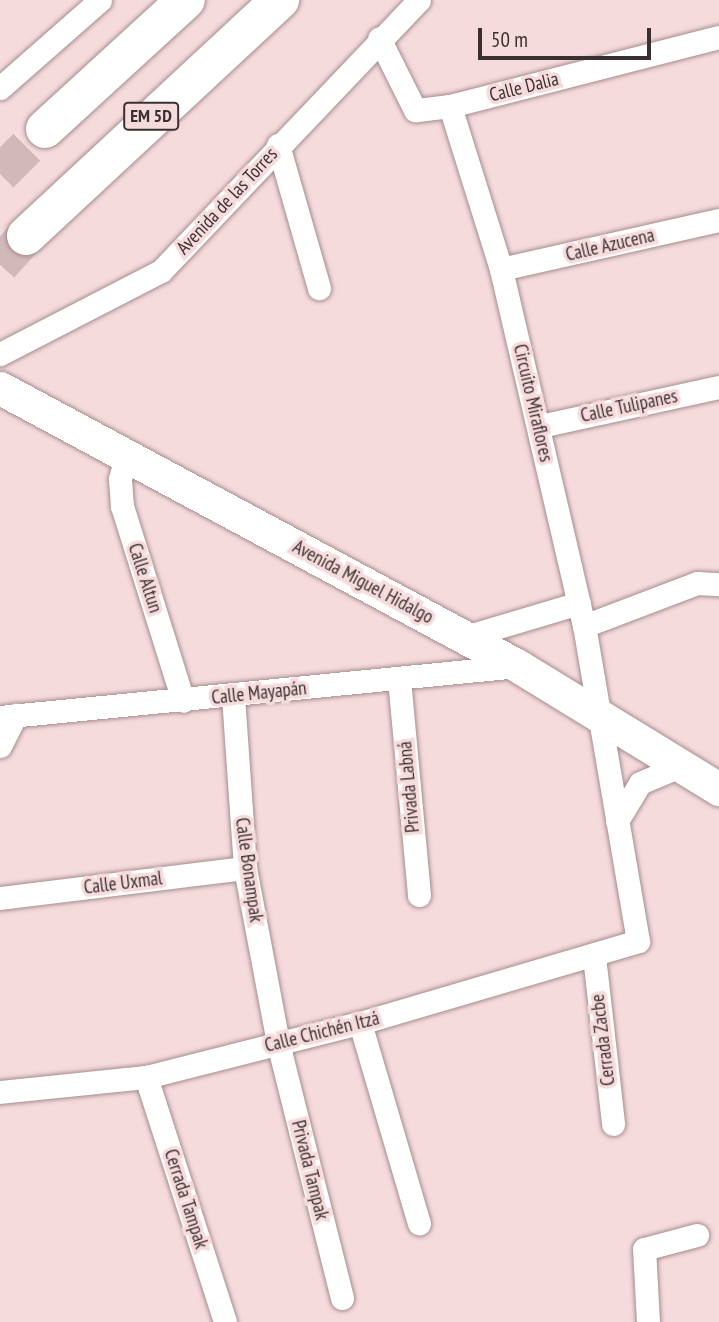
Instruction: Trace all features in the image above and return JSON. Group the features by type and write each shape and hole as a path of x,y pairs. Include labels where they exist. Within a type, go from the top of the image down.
{"highway":[{"path":"45,129 186,0"},
{"name":"EM 5D","path":"26,236 279,0"}],"main road":[{"name":"Avenida Miguel Hidalgo","path":"0,388 518,666 719,789"}],"street":[{"path":"0,88 100,0"},
{"name":"Avenida de las Torres","path":"0,354 161,271 379,38 419,0"},
{"name":"Calle Dalia","path":"450,106 719,37"},
{"path":"379,38 415,110 450,106"},
{"name":"Circuito Miraflores","path":"450,106 501,269 540,426 584,626 596,713 638,941"},
{"path":"278,145 319,288"},
{"name":"Calle Azucena","path":"501,269 719,220"},
{"name":"Calle Tulipanes","path":"540,426 719,387"},
{"name":"Calle Altun","path":"127,454 120,479 122,506 183,701"},
{"path":"584,626 698,583 719,584"},
{"path":"465,637 579,603"},
{"name":"Calle Mayapán","path":"8,716 183,701 518,666"},
{"name":"Privada Labná","path":"399,679 419,895"},
{"name":"Calle Bonampak","path":"233,696 245,868 278,1043"},
{"path":"0,746 8,716"},
{"path":"617,821 640,783 680,765"},
{"name":"Calle Uxmal","path":"0,898 245,868"},
{"name":"Calle Chichén Itzá","path":"0,1092 146,1077 360,1023 638,941"},
{"name":"Cerrada Zacbe","path":"594,956 613,1124"},
{"path":"360,1023 419,1224"},
{"name":"Privada Tampak","path":"278,1043 342,1298"},
{"name":"Cerrada Tampak","path":"146,1077 225,1322"},
{"path":"648,1322 644,1249 697,1235"}],"tunnel":[{"path":"0,174 45,129"},
{"path":"0,265 26,236"}]}
